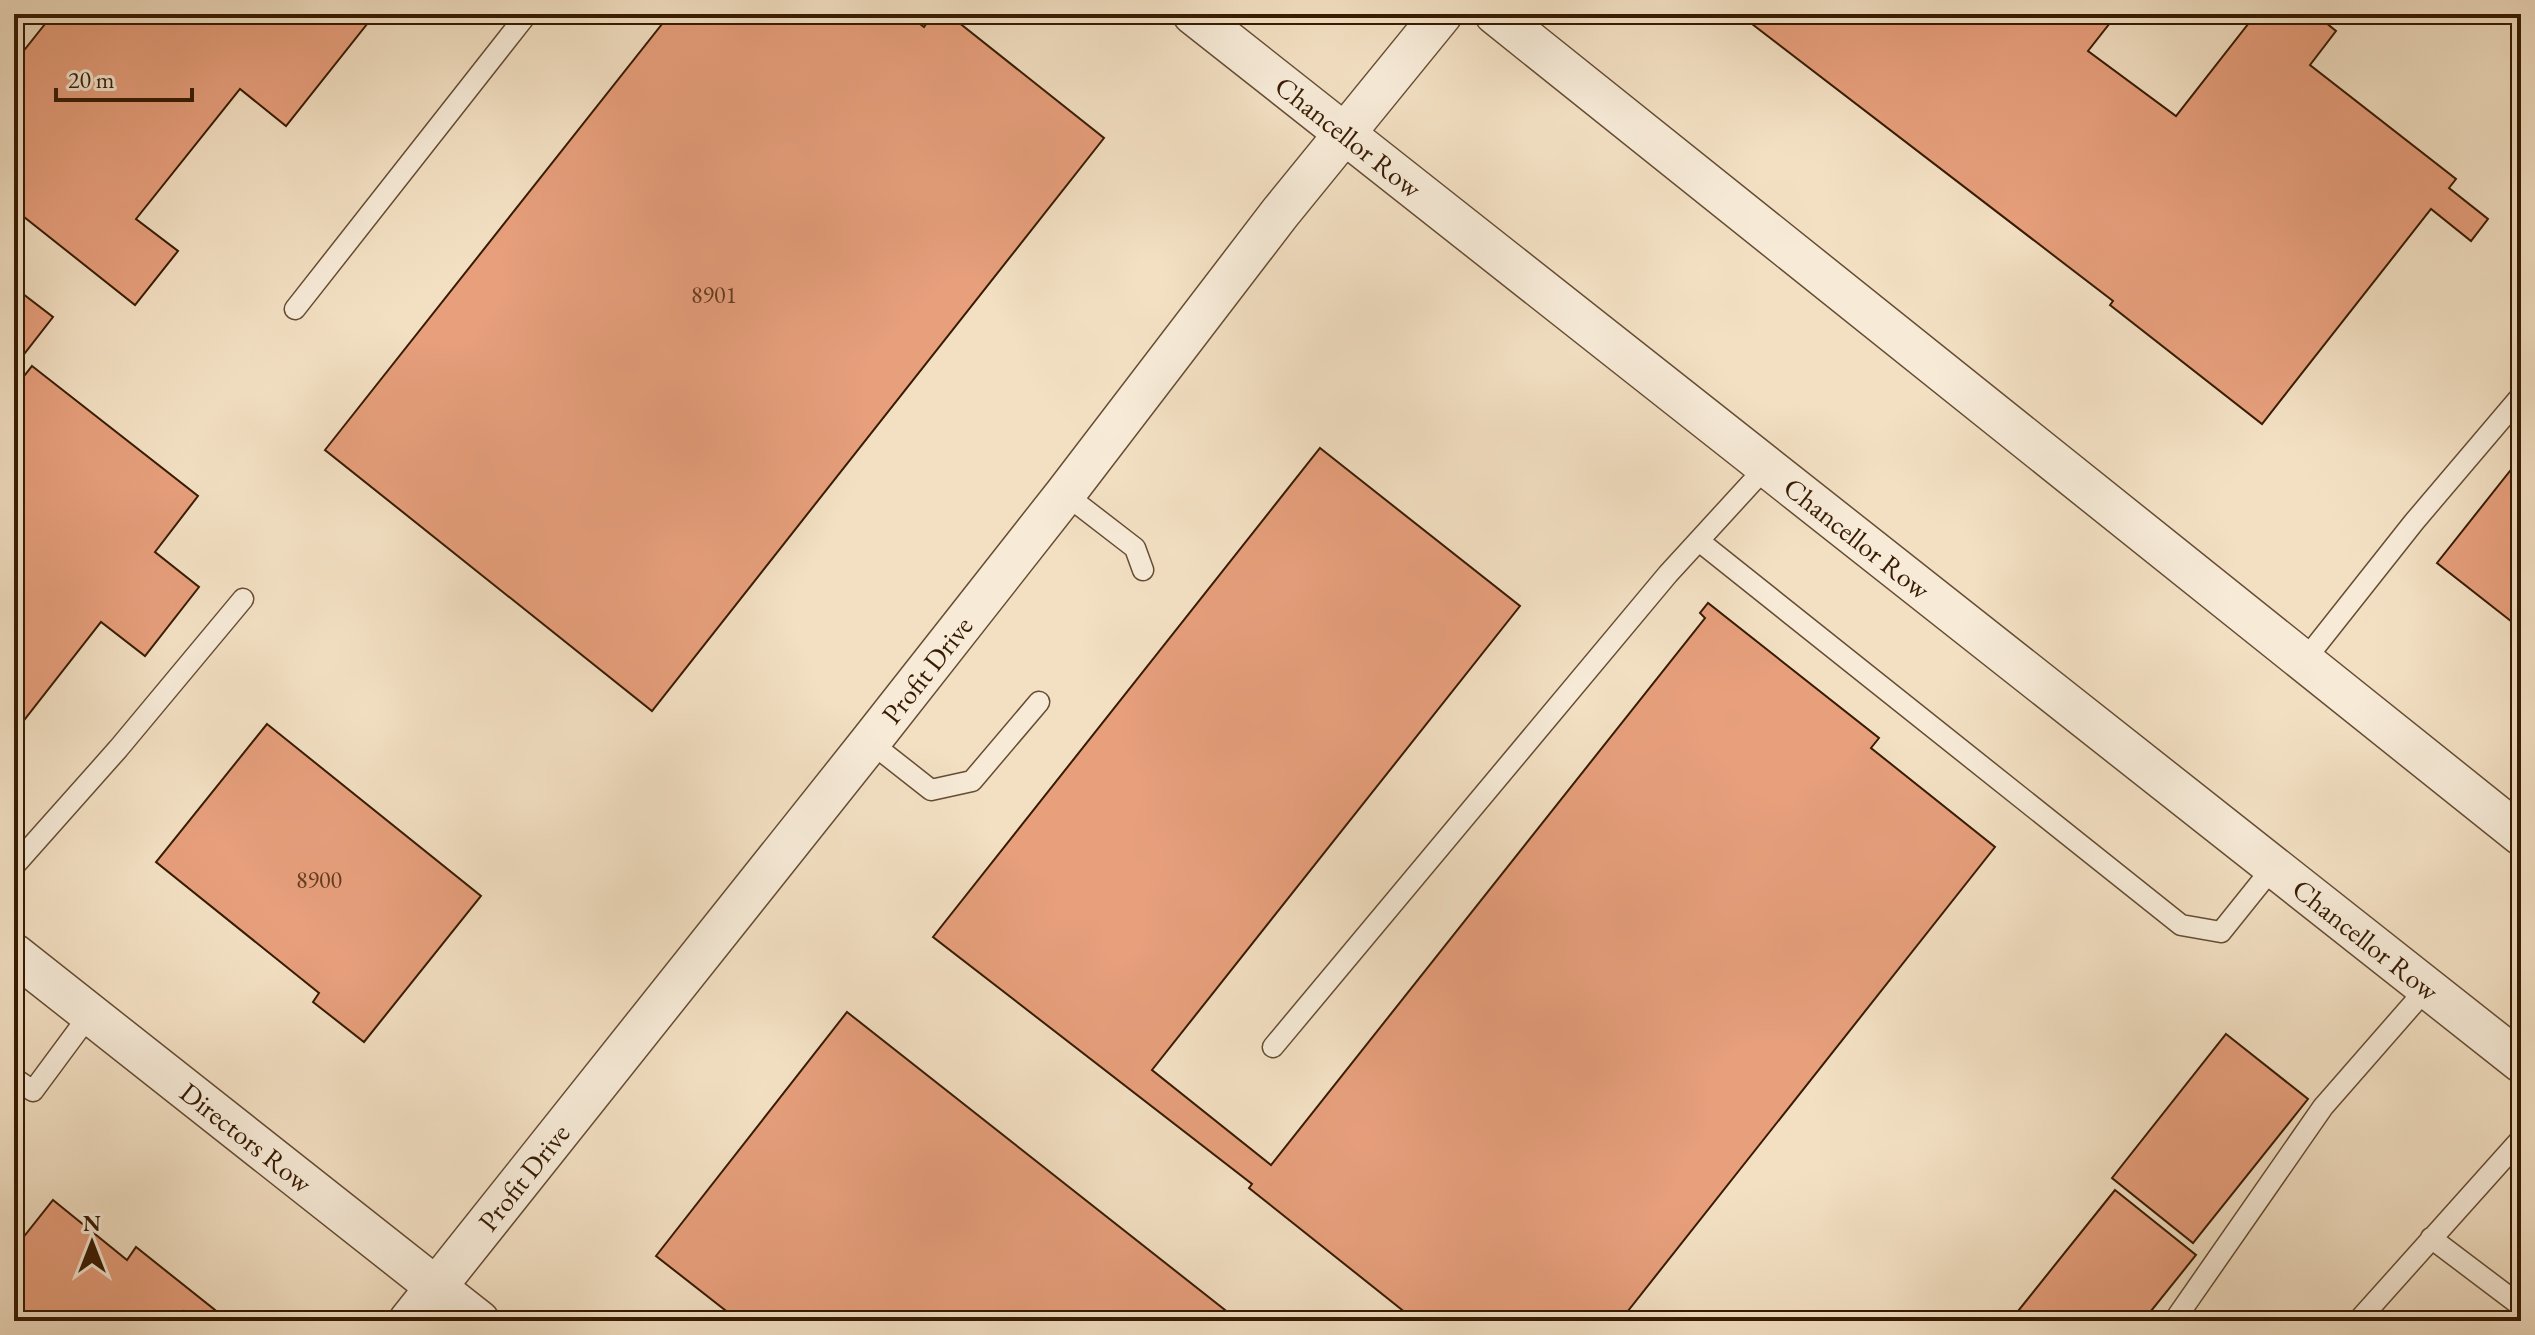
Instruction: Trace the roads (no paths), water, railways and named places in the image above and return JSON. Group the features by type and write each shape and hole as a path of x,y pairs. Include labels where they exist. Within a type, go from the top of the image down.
{"street":[{"name":"Chancellor Row","path":"1193,14 2521,1062"},
{"name":"Profit Drive","path":"409,1321 1065,494 1342,134 1442,14"},
{"path":"1495,14 2521,835"},
{"name":"Directors Row","path":"14,954 479,1321"}],"lane":[{"path":"295,309 527,14"},
{"path":"2304,661 2414,522 2521,396"},
{"path":"1273,1047 1658,586 1766,467"},
{"path":"1065,494 1135,548 1143,570"},
{"path":"1699,541 2181,925 2221,932 2274,866"},
{"path":"14,866 118,749 243,599"},
{"path":"870,742 931,790 972,781 1039,702"},
{"path":"2174,1321 2323,1107 2427,988"},
{"path":"14,1078 33,1091 90,1014"},
{"path":"2358,1321 2521,1139"},
{"path":"2431,1238 2521,1306"}]}
